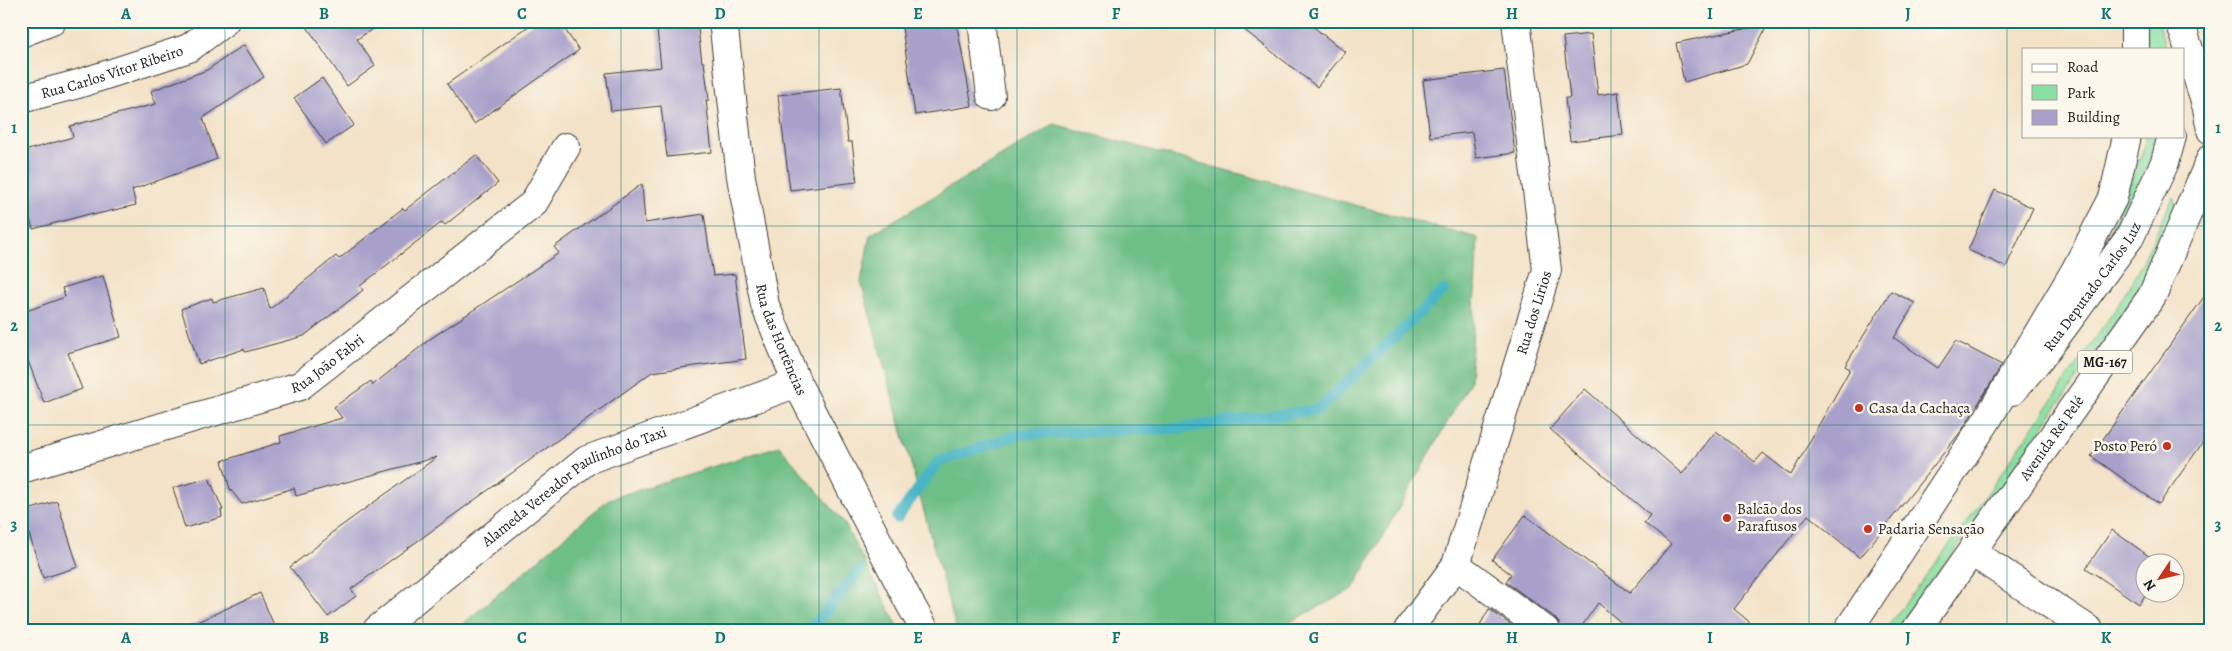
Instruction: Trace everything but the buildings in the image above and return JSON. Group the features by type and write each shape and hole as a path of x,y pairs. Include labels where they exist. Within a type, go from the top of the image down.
{"street":[{"path":"21,33 52,21"},
{"name":"Rua Carlos Vítor Ribeiro","path":"21,99 78,84 189,48 226,21"},
{"name":"Rua das Hortências","path":"723,21 741,177 764,305 797,383 925,630"},
{"path":"982,21 991,96"},
{"name":"Rua dos Lirios","path":"1408,630 1456,565 1547,270 1516,21"},
{"path":"2135,21 2135,48"},
{"path":"2180,21 2211,130"},
{"path":"1848,630 1987,420 2076,269 2113,198 2127,138"},
{"name":"Rua Deputado Carlos Luz","path":"1987,420 2039,360 2130,237 2165,162 2171,138"},
{"name":"Rua João Fabri","path":"21,469 300,386 533,204 566,147"},
{"name":"Avenida Rei Pelé","path":"1916,630 2152,296 2210,164"},
{"name":"Alameda Vereador Paulinho do Taxi","path":"377,630 587,460 797,383"},
{"path":"1972,552 2089,630"},
{"path":"1456,565 1545,630"}],"green space":[{"path":"2146,21 2159,21 2165,48 2146,48"},
{"path":"1054,124 1478,238 1470,382 1353,589 1275,630 961,630 955,625 861,282 870,235"},
{"path":"2145,138 2155,138 2146,170 2139,187 2096,266 2145,146"},
{"path":"2173,197 2177,206 2144,282 1986,509 1895,630 1885,630 1980,504 2112,314 2136,276"},
{"path":"779,446 843,521 900,630 456,630 609,499"}],"waterway":[{"path":"897,518 938,462 1020,434 1184,428 1319,409 1444,290"},
{"path":"810,630 860,570"}],"place":[{"name":"Casa da Cachaça","path":"1859,408"},
{"name":"Posto Peró","path":"2167,446"},
{"name":"Balcão dos Parafusos","path":"1727,518"},
{"name":"Padaria Sensação","path":"1868,529"}]}
